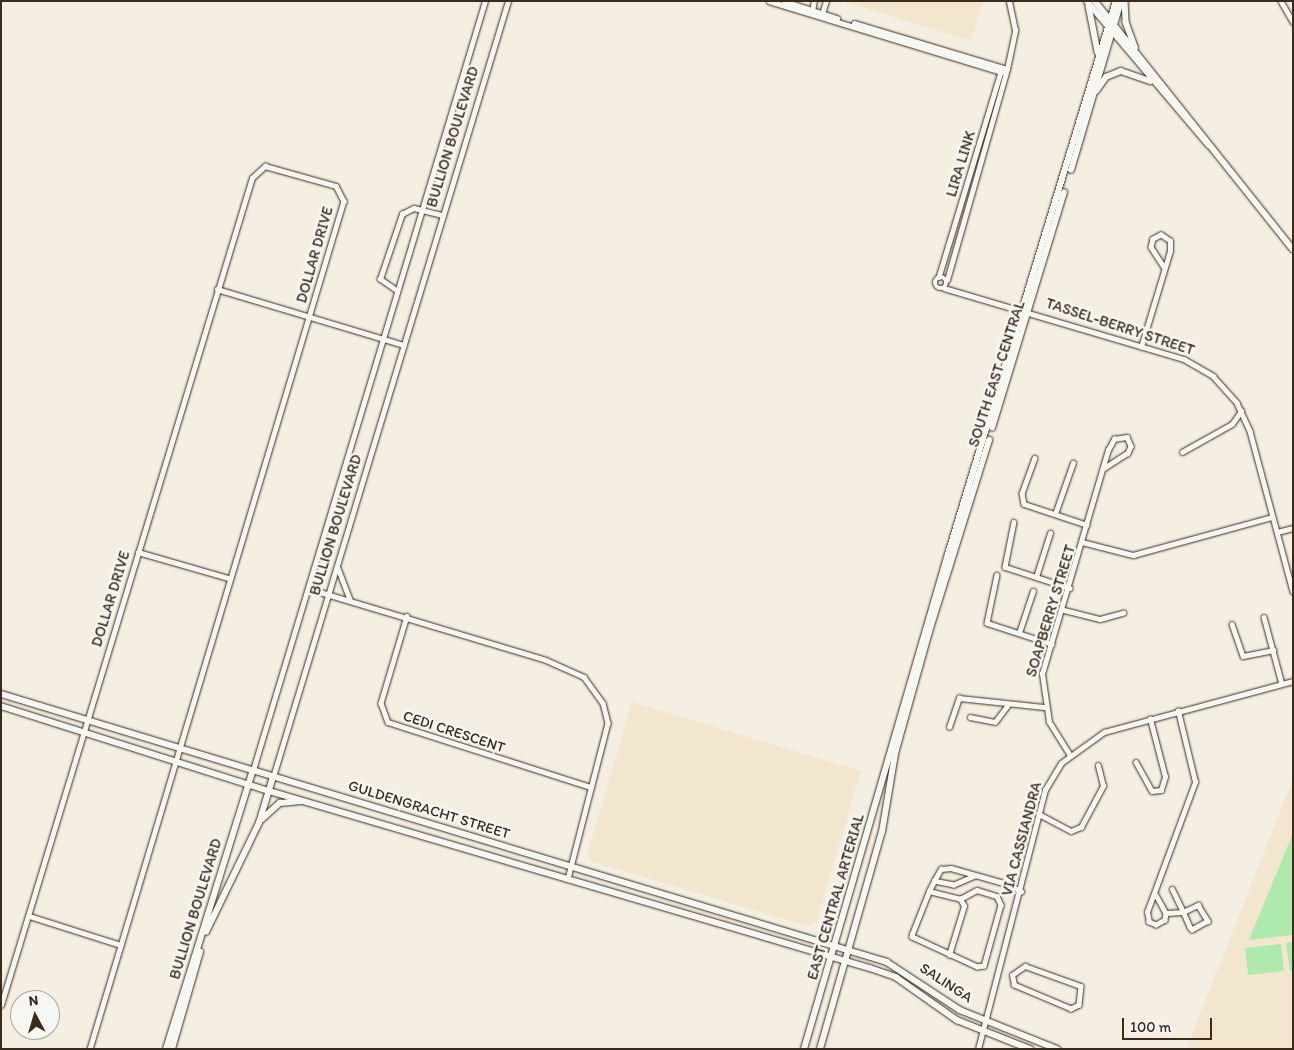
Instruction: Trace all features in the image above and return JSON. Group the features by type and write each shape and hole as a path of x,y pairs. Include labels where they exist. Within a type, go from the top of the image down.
{"street":[{"name":"BULLION BOULEVARD","path":"166,1049 310,589 383,338 485,1"},
{"name":"BULLION BOULEVARD","path":"172,1049 209,924 259,823 508,1"},
{"path":"769,1 1004,70"},
{"path":"784,1 811,12"},
{"path":"811,12 814,1"},
{"path":"821,15 826,1"},
{"path":"1004,70 1016,30 1009,1"},
{"path":"1087,1 1137,51 1293,249"},
{"path":"1087,1 1095,22 1098,55"},
{"path":"1095,1 1156,85 1224,161"},
{"name":"SOUTH EAST CENTRAL","path":"893,753 1030,312 1112,25 1116,1"},
{"name":"SOUTH EAST CENTRAL","path":"893,753 1098,55 1121,1"},
{"path":"1126,1 1126,22 1137,51"},
{"path":"1281,1 1293,22"},
{"path":"821,15 987,67 1004,70"},
{"name":"LIRA LINK","path":"939,277 1004,70"},
{"name":"LIRA LINK","path":"944,288 1004,70"},
{"path":"1091,100 1103,80 1117,72 1134,72 1156,85"},
{"name":"DOLLAR DRIVE","path":"1,1005 85,732 217,288 257,170 272,168 327,183 340,189 344,201 310,317 228,578 182,749 90,1049"},
{"path":"397,292 380,282 383,268 403,212 422,209 443,215"},
{"path":"1141,347 1164,267 1170,243 1161,235 1152,239 1151,247 1164,267"},
{"path":"962,292 939,277 937,286 1023,310"},
{"path":"217,288 404,345"},
{"name":"TASSEL-BERRY STREET","path":"1023,310 1141,347 1206,371 1225,386 1241,411 1293,591"},
{"path":"1182,452 1232,424 1241,411"},
{"path":"1082,542 1103,469 1111,443 1127,437 1128,453 1103,469"},
{"path":"1035,458 1023,503 1087,525"},
{"path":"1055,514 1073,463"},
{"name":"SOAPBERRY STREET","path":"1069,754 1044,707 1042,674 1064,610 1082,542 1133,555 1272,517"},
{"path":"1014,522 1004,565 1070,588"},
{"path":"1276,532 1293,528"},
{"path":"1036,577 1050,533"},
{"path":"138,552 228,578"},
{"path":"337,564 350,600"},
{"path":"997,575 986,622 1052,644"},
{"path":"310,589 407,616 565,666 584,677 603,703 608,724 573,866 568,879"},
{"path":"1019,633 1033,590"},
{"path":"1064,610 1100,619 1123,613"},
{"name":"CEDI CRESCENT","path":"407,616 382,703 388,722 591,787"},
{"path":"1264,617 1282,684"},
{"path":"1232,624 1244,656 1273,650"},
{"name":"VIA CASSIANDRA","path":"978,1049 1001,970 1040,814 1052,776 1069,754 1104,732 1293,681"},
{"name":"GULDENGRACHT STREET","path":"1,694 573,866 848,952"},
{"path":"949,727 959,698 1008,705 1044,707"},
{"path":"970,717 995,722 1008,705"},
{"name":"GULDENGRACHT STREET","path":"1,706 178,760 269,791 846,962"},
{"path":"1166,913 1160,925 1149,922 1147,912 1156,895 1196,782 1178,711"},
{"path":"1136,762 1152,791 1161,790 1166,777 1150,719"},
{"name":"EAST CENTRAL ARTERIAL","path":"804,1049 893,753"},
{"name":"EAST CENTRAL ARTERIAL","path":"820,1049 882,832 893,753"},
{"path":"1040,814 1071,831 1081,827 1103,786 1098,766"},
{"path":"259,823 280,803 311,802"},
{"path":"929,891 960,899 980,890 997,896 1001,905 984,966 977,967 912,937 929,891 934,881 941,869 975,876 1021,891"},
{"path":"934,881 954,885 975,876"},
{"path":"1166,913 1183,912 1198,905 1207,922 1193,930 1183,912 1172,889"},
{"path":"1156,895 1166,913"},
{"path":"949,955 964,906 960,899"},
{"path":"29,916 121,945"},
{"name":"SALINGA","path":"848,952 899,968 960,1010 1057,1049"},
{"name":"SALINGA","path":"846,962 896,977 941,1011 982,1032 1030,1049"},
{"path":"1001,970 1012,975 1018,988 1071,1009 1079,1005 1083,992 1081,986 1025,966 1012,975"}],"shaded area":[{"path":"842,1 983,1 971,41"},
{"path":"632,702 861,771 816,923 808,926 590,861 587,854"},
{"path":"1293,779 1293,1049 1186,1049"}],"green space":[{"path":"1293,833 1293,935 1249,940"},
{"path":"1293,942 1293,970 1290,971 1286,943"},
{"path":"1281,944 1284,971 1248,975 1245,948"}]}
